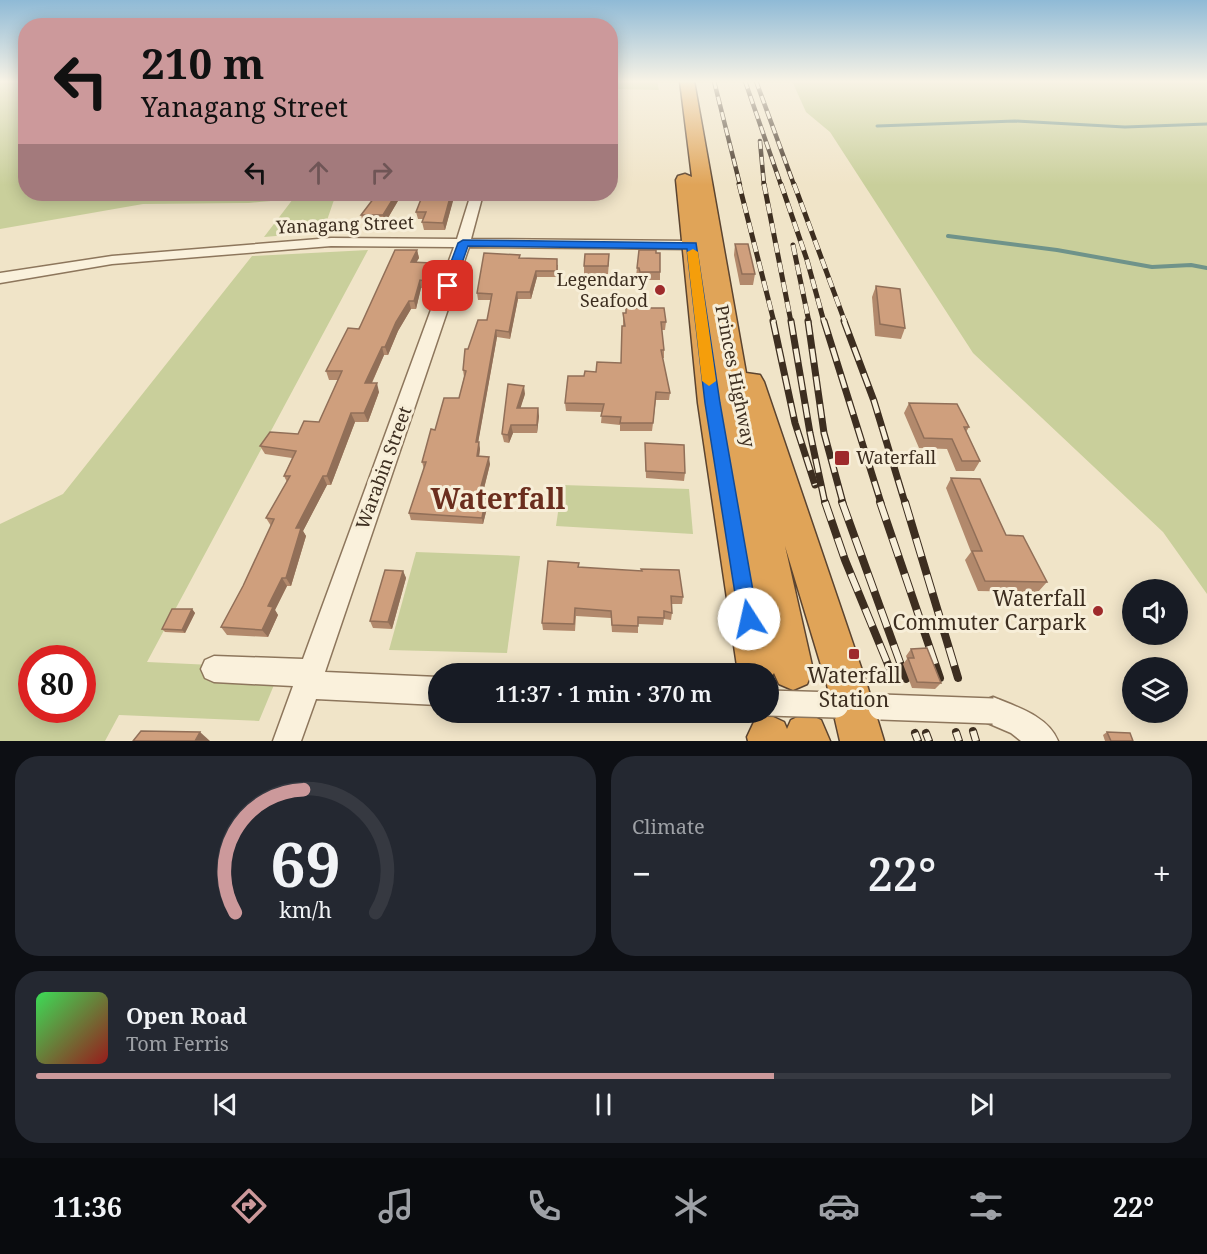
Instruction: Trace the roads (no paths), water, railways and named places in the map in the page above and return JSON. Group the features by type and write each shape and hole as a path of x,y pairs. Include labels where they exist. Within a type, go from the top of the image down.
{"highway":[{"name":"Princes Highway","path":"676,116 712,403 756,663"},
{"name":"Princes Highway","path":"692,116 728,350 793,670"},
{"path":"718,284 858,715"}],"street":[{"name":"Warabin Street","path":"287,741 463,243 475,201"},
{"name":"Yanagang Street","path":"0,278 101,261 314,243 692,246"},
{"path":"214,669 428,690"},
{"path":"784,731 858,715 993,711 1021,723 1044,741"}],"waterway":[{"path":"877,126 1015,121 1125,127 1207,124"},
{"path":"948,236 1057,250 1152,267 1191,265 1207,268"}],"railway":[{"path":"723,116 740,185"},
{"path":"757,116 781,185"},
{"path":"769,116 794,185"},
{"path":"760,141 764,185"},
{"path":"739,184 774,322"},
{"path":"764,184 791,322"},
{"path":"781,184 807,260 824,322"},
{"path":"794,184 845,322"},
{"path":"793,245 809,322"},
{"path":"773,321 795,423 815,485"},
{"path":"791,321 810,433 825,503"},
{"path":"808,321 824,433 843,503"},
{"path":"824,321 881,503"},
{"path":"844,321 874,401 905,503"},
{"path":"825,502 845,560 894,679"},
{"path":"842,502 906,679"},
{"path":"880,502 940,678"},
{"path":"905,502 958,678"},
{"path":"973,731 976,741"},
{"path":"956,732 959,741"},
{"path":"915,733 918,741"},
{"path":"926,733 929,741"}],"place":[{"name":"Legendary Seafood","path":"660,290"},
{"name":"Waterfall","path":"842,458"},
{"name":"Waterfall Commuter Carpark","path":"1098,611"},
{"name":"Waterfall Station","path":"854,654"}],"district":[{"name":"Waterfall","path":"498,499"}]}
